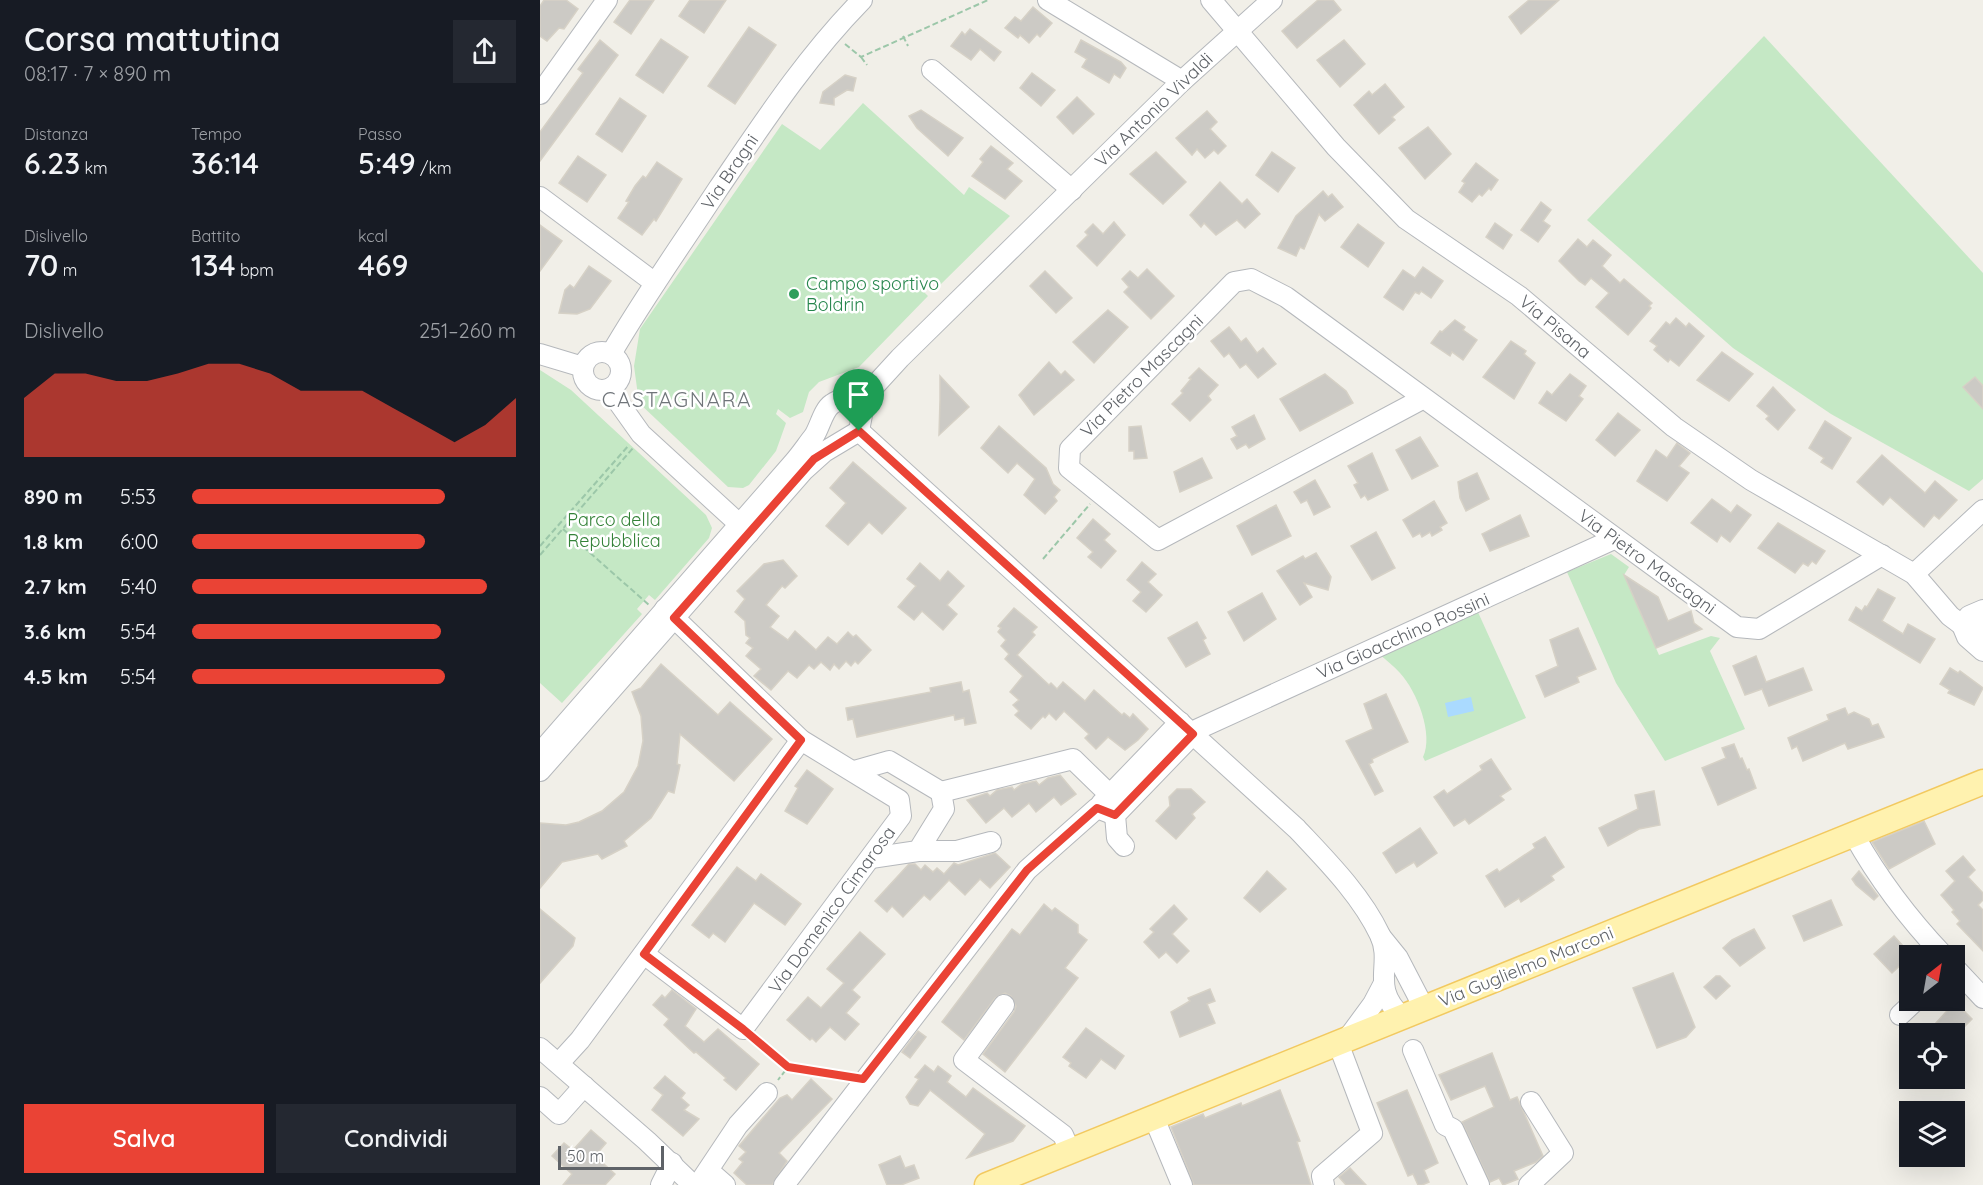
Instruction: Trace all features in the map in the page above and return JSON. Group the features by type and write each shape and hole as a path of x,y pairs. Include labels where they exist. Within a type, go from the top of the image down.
{"main road":[{"name":"Via Guglielmo Marconi","path":"987,1185 1983,782"}],"street":[{"path":"540,94 607,0"},
{"path":"1048,0 1182,81"},
{"path":"1211,0 1237,31 1272,0"},
{"name":"Via Bragni","path":"611,354 655,283 787,87 853,4"},
{"name":"Via Antonio Vivaldi","path":"856,405 900,358 1182,81 1237,31"},
{"name":"Via Pisana","path":"1237,31 1336,147 1406,219 1519,296 1674,427 1751,480 1914,574 1950,616 1962,625 1967,637 1983,651"},
{"path":"932,70 1072,190"},
{"path":"540,197 655,283"},
{"name":"Via Pietro Mascagni","path":"1424,398 1158,540 1070,468 1070,449 1234,282 1251,279 1286,297 1424,398 1614,540 1737,627 1760,629 1882,555"},
{"path":"594,353 611,354 619,362 621,372 617,382 609,389 599,390 590,385 584,377 583,367 594,353"},
{"path":"540,354 583,367"},
{"path":"609,389 641,434 744,529"},
{"path":"540,753 664,612 744,529 814,459 852,434 862,415 856,405 851,401 838,401 832,404 794,462 744,529"},
{"path":"825,414 829,431 852,434 1187,728 1297,829 1354,895 1381,937 1398,958 1413,1012 1393,1008 1383,986 1381,937"},
{"path":"1914,574 1983,510"},
{"name":"Via Gioacchino Rossini","path":"784,1185 843,1112 863,1079 1027,870 1107,806 1187,728 1198,729 1614,540"},
{"path":"1983,610 1969,616 1962,625 1983,629"},
{"path":"540,771 664,612"},
{"name":"Via Domenico Cimarosa","path":"664,612 801,740 899,800 901,816 743,1029"},
{"path":"559,1063 580,1040 801,740"},
{"path":"854,771 889,761 941,792 1073,759 1084,769 1107,806 1117,838 1124,846"},
{"path":"918,851 944,809 941,792"},
{"path":"1854,835 1870,863 1906,915 1934,945"},
{"path":"871,858 918,851 957,851 991,842"},
{"path":"644,954 743,1029"},
{"path":"1965,979 1983,998"},
{"path":"1341,1078 1337,1043 1373,1005 1383,986"},
{"path":"1004,1005 964,1060 1063,1135 1070,1151"},
{"path":"1900,1016 1905,1011"},
{"path":"1324,1185 1322,1176 1372,1133 1337,1043"},
{"path":"540,1048 697,1182 725,1185"},
{"path":"1413,1050 1445,1125 1453,1129 1479,1185"},
{"path":"540,1097 559,1114 584,1086"},
{"path":"697,1182 738,1125 766,1093"},
{"path":"1529,1185 1563,1153 1531,1102"},
{"path":"1154,1119 1182,1185"},
{"path":"660,1185 672,1163"}],"path":[{"path":"861,57 903,36 988,0"},
{"path":"831,32 861,57 867,65"},
{"path":"903,36 908,46"},
{"path":"540,546 629,445"},
{"path":"540,555 633,448"},
{"path":"1043,559 1100,493"},
{"path":"563,528 664,612"},
{"path":"743,1029 788,1067 863,1079"},
{"path":"766,1093 788,1067"}],"green space":[{"path":"1764,36 1983,273 1983,479 1969,491 1831,414 1733,348 1587,220"},
{"name":"Campo sportivo Boldrin","path":"863,103 964,195 969,187 1010,216 940,285 934,279 923,291 928,296 859,367 819,382 809,392 803,412 790,418 778,409 776,414 786,423 776,451 749,485 743,488 728,487 639,403 634,366 640,329 782,124 820,150"},
{"name":"Parco della Repubblica","path":"540,370 571,390 706,515 712,528 709,538 655,600 649,595 637,609 642,614 562,703 540,683"},
{"path":"1611,554 1629,567 1624,575 1659,655 1711,636 1720,638 1710,651 1745,729 1665,761 1616,683 1567,572"},
{"path":"1477,610 1526,718 1425,761 1423,757 1426,748 1425,726 1418,702 1400,673 1379,654"}],"water":[{"path":"1471,697 1474,711 1448,717 1445,703"}],"building":[{"path":"544,0 566,0 578,9 564,29 559,28 547,41 540,36 540,6"},
{"path":"630,0 654,0 631,34 614,22"},
{"path":"690,0 726,0 704,33 679,16"},
{"path":"1318,0 1333,0 1341,10 1297,48 1282,31"},
{"path":"1529,0 1559,0 1521,34 1509,17"},
{"path":"1033,7 1052,23 1040,37 1037,34 1029,43 1020,35 1018,38 1005,28 1015,17 1021,21"},
{"path":"749,27 776,45 735,104 708,86"},
{"path":"970,29 1001,52 994,61 980,49 971,60 951,46 962,32 965,35"},
{"path":"661,39 688,57 663,93 636,75"},
{"path":"600,40 618,55 540,161 540,132 583,73 578,69"},
{"path":"1081,40 1121,62 1126,68 1120,78 1114,74 1109,83 1082,67 1087,59 1075,52"},
{"path":"1344,40 1365,64 1340,87 1317,60"},
{"path":"1032,73 1055,90 1041,106 1020,88"},
{"path":"845,75 856,78 853,91 847,90 834,98 834,105 820,103 823,92"},
{"path":"1385,84 1404,107 1392,117 1395,120 1379,134 1354,105 1369,91 1372,95"},
{"path":"1077,97 1094,114 1073,134 1057,117"},
{"path":"620,98 646,116 622,152 596,134"},
{"path":"921,110 963,138 948,156 917,128 909,116"},
{"path":"1207,111 1217,122 1210,129 1226,146 1218,154 1214,150 1205,158 1197,149 1192,155 1176,138"},
{"path":"1428,127 1451,154 1425,179 1399,148"},
{"path":"991,146 1013,163 1007,169 1022,181 1005,199 972,176 983,162 980,159"},
{"path":"1156,152 1186,182 1163,204 1130,174"},
{"path":"1272,152 1295,168 1278,192 1256,175"},
{"path":"578,156 606,175 587,202 559,183"},
{"path":"657,162 682,179 656,221 654,219 642,235 618,218 629,202 626,201 635,186 643,176 646,178"},
{"path":"1476,163 1498,180 1491,190 1489,188 1482,196 1479,194 1472,202 1459,192 1465,183 1462,181"},
{"path":"1220,182 1242,204 1247,199 1260,214 1245,228 1237,220 1216,235 1204,223 1201,227 1190,215"},
{"path":"1323,191 1328,197 1332,194 1343,207 1325,221 1319,214 1304,249 1300,247 1296,256 1278,248 1296,216"},
{"path":"1541,202 1551,210 1543,221 1550,226 1538,242 1521,230"},
{"path":"1114,222 1125,235 1097,266 1077,246 1088,235 1085,232 1093,224 1103,234"},
{"path":"1495,223 1512,235 1503,249 1486,237"},
{"path":"1358,224 1384,243 1368,267 1341,247"},
{"path":"540,225 562,241 540,271"},
{"path":"1578,239 1587,247 1593,240 1611,255 1602,266 1620,283 1624,279 1652,303 1649,306 1651,308 1628,335 1596,307 1609,293 1591,278 1585,285 1559,261"},
{"path":"589,266 611,281 590,309 577,314 559,313 565,290 570,285 574,288"},
{"path":"1423,267 1443,281 1431,298 1421,291 1419,294 1415,292 1403,310 1384,297 1403,270 1415,278"},
{"path":"1147,269 1174,296 1151,319 1124,292 1129,287 1122,279 1130,271 1138,278"},
{"path":"1045,271 1072,298 1056,313 1030,286"},
{"path":"1108,310 1128,327 1094,363 1073,342"},
{"path":"1676,318 1686,327 1689,323 1704,336 1679,366 1670,359 1668,362 1654,350 1657,346 1650,341 1666,322 1670,325"},
{"path":"1455,320 1465,327 1463,330 1477,340 1463,360 1452,352 1450,356 1431,343 1440,331 1442,332"},
{"path":"1229,327 1241,342 1246,338 1257,353 1263,348 1276,364 1258,378 1246,364 1240,368 1229,353 1224,357 1211,341"},
{"path":"1511,341 1526,351 1524,354 1535,363 1514,399 1483,377"},
{"path":"1722,352 1753,374 1729,401 1697,380"},
{"path":"1049,362 1061,375 1065,371 1074,380 1034,415 1019,395"},
{"path":"1199,368 1218,385 1208,396 1211,400 1190,421 1172,404 1183,393 1181,391 1191,379 1189,378"},
{"path":"1325,374 1346,391 1353,403 1300,431 1280,399"},
{"path":"1570,374 1586,386 1579,396 1583,399 1566,421 1539,403 1547,391 1552,395"},
{"path":"940,376 969,407 939,435 940,400"},
{"path":"1975,377 1983,386 1983,409 1963,387"},
{"path":"1773,387 1795,410 1778,430 1766,419 1769,416 1757,406"},
{"path":"1618,413 1640,430 1615,456 1596,440"},
{"path":"1254,415 1265,439 1249,448 1246,444 1237,449 1231,439 1237,436 1232,427"},
{"path":"1825,421 1851,438 1832,469 1821,462 1824,458 1809,448"},
{"path":"999,426 1046,468 1053,484 1060,490 1054,497 1057,501 1045,514 1024,495 1035,479 1017,463 1008,473 981,448"},
{"path":"1141,426 1147,458 1134,459 1134,451 1129,451 1129,427"},
{"path":"1420,437 1438,466 1412,479 1396,450"},
{"path":"1677,443 1690,453 1679,466 1689,473 1667,501 1637,481 1656,450 1667,458"},
{"path":"1372,453 1388,490 1368,500 1365,495 1361,498 1354,485 1358,483 1348,466"},
{"path":"1882,455 1925,493 1935,481 1957,500 1939,519 1934,515 1924,527 1890,497 1883,505 1857,482"},
{"path":"1202,458 1212,478 1180,492 1174,472"},
{"path":"853,462 906,508 882,534 869,522 848,545 826,526 846,503 830,488"},
{"path":"1477,473 1489,499 1466,511 1460,498 1458,482"},
{"path":"1315,480 1330,507 1314,515 1307,500 1301,503 1294,492"},
{"path":"1712,499 1731,513 1737,505 1751,515 1730,542 1721,535 1717,542 1691,523"},
{"path":"1434,501 1447,523 1440,527 1442,530 1432,536 1430,532 1422,537 1420,533 1413,537 1403,520"},
{"path":"1276,505 1291,536 1252,555 1237,526"},
{"path":"1520,515 1529,536 1490,551 1482,534"},
{"path":"1093,519 1110,534 1104,540 1116,551 1101,568 1088,557 1093,552 1077,538"},
{"path":"1778,523 1825,551 1816,564 1812,561 1808,566 1803,563 1795,573 1758,548"},
{"path":"1376,532 1395,568 1372,580 1351,546"},
{"path":"1316,553 1331,577 1328,590 1304,583 1312,597 1300,605 1277,571 1303,556 1305,559"},
{"path":"783,560 797,576 785,588 782,586 766,605 779,616 770,627 788,640 795,631 816,650 828,637 837,644 848,632 853,637 856,635 871,650 858,664 855,661 851,666 846,661 839,669 834,664 830,670 821,662 814,669 809,665 797,678 788,671 771,690 754,676 761,669 746,656 753,648 746,643 750,638 746,635 745,621 735,612 745,599 737,591 764,564"},
{"path":"1142,562 1156,574 1148,582 1162,595 1146,612 1133,601 1141,592 1127,580"},
{"path":"920,563 940,581 948,571 964,586 947,605 957,614 943,630 922,611 914,620 898,607 916,586 907,579"},
{"path":"1624,575 1658,597 1668,621 1691,611 1694,623 1702,629 1656,648"},
{"path":"1878,589 1895,598 1882,621 1903,634 1908,624 1935,639 1920,663 1849,620 1856,607 1862,611 1865,606 1867,607"},
{"path":"1262,593 1276,619 1244,641 1228,612"},
{"path":"1014,608 1037,627 1032,632 1035,635 1017,655 1049,685 1051,683 1057,689 1063,682 1085,701 1094,690 1122,715 1124,713 1130,718 1133,714 1148,729 1138,740 1125,750 1108,737 1096,749 1085,738 1089,734 1064,711 1056,720 1049,713 1045,718 1043,716 1031,729 1015,715 1019,711 1013,705 1019,700 1010,692 1023,676 1005,659 1009,654 1001,646 1006,640 998,632 1001,628 998,626"},
{"path":"1197,622 1206,638 1203,640 1210,654 1186,667 1168,638"},
{"path":"1578,628 1596,669 1577,677 1579,682 1545,697 1536,676 1558,666 1550,640"},
{"path":"1756,656 1766,682 1803,668 1812,690 1769,706 1762,689 1745,695 1733,666"},
{"path":"661,664 718,715 730,702 772,739 734,781 680,734 677,764 680,765 674,793 668,791 651,818 624,841 627,846 602,859 598,854 562,862 540,888 540,823 566,825 579,822 602,811 624,792 638,766 643,741 641,716 632,692 641,688"},
{"path":"1950,668 1958,673 1960,671 1983,688 1974,705 1948,693 1950,690 1940,684"},
{"path":"961,682 963,692 969,690 976,723 965,725 964,718 955,720 954,715 857,737 853,719 848,720 846,708 931,692 930,688"},
{"path":"1386,694 1408,742 1372,759 1373,762 1369,764 1383,791 1375,795 1346,741 1373,729 1364,704"},
{"path":"1845,708 1848,715 1854,712 1869,719 1872,726 1878,724 1884,737 1848,749 1845,743 1803,761 1797,746 1792,749 1788,738 1829,720 1827,715"},
{"path":"1734,744 1740,759 1742,758 1747,770 1749,769 1756,788 1718,805 1702,768 1726,758 1722,748"},
{"path":"1491,759 1511,789 1500,796 1504,800 1469,824 1465,819 1454,826 1434,797 1444,790 1447,794 1482,770 1480,766"},
{"path":"807,770 833,789 807,824 785,811 798,788 795,786"},
{"path":"1060,775 1076,794 1061,805 1054,797 1036,812 1029,803 1012,817 1004,808 986,823 967,800 987,793 990,796 997,790 1012,787 1014,790 1022,784 1036,781 1039,785 1048,778"},
{"path":"1177,789 1191,789 1205,802 1192,814 1195,818 1176,839 1156,821 1170,806 1169,797"},
{"path":"1654,791 1660,825 1639,829 1608,846 1599,828 1638,809 1635,795"},
{"path":"1924,821 1935,844 1889,869 1872,842"},
{"path":"1420,828 1437,853 1417,867 1414,862 1396,873 1383,853"},
{"path":"1545,837 1564,867 1551,876 1554,880 1521,902 1519,898 1505,907 1486,876 1497,869 1499,872 1535,848 1533,844"},
{"path":"995,853 1010,867 990,888 980,879 965,895 949,880 930,900 924,895 903,917 892,906 887,912 875,901 909,864 915,864 921,870 925,865 933,872 937,868 944,874 954,863 958,865"},
{"path":"1963,856 1975,870 1968,877 1983,893 1983,900 1978,905 1983,910 1983,951 1957,924 1960,921 1952,912 1954,910 1941,895 1955,881 1946,871"},
{"path":"737,867 756,881 761,874 801,904 785,925 754,903 725,942 713,933 709,938 692,925"},
{"path":"1267,871 1286,889 1260,912 1244,898"},
{"path":"1859,871 1878,896 1874,900 1852,879"},
{"path":"1831,900 1842,925 1804,941 1793,916"},
{"path":"1044,904 1052,911 1055,908 1078,925 1078,933 1087,940 1065,968 1078,978 1005,1072 983,1054 1014,1012 1016,1006 1011,996 1005,993 995,998 964,1040 942,1022 1012,929 1020,935"},
{"path":"1174,905 1187,919 1172,934 1189,951 1177,963 1166,952 1159,958 1144,942 1154,932 1150,929"},
{"path":"540,909 575,938 573,946 540,983"},
{"path":"1754,929 1765,948 1740,966 1723,948 1732,940"},
{"path":"860,932 885,954 852,990 860,997 846,1013 859,1024 845,1040 830,1027 816,1042 812,1038 810,1040 787,1020 808,997 821,1008 844,983 827,969"},
{"path":"1894,936 1902,945 1899,945 1899,966 1892,973 1874,954"},
{"path":"1673,973 1695,1027 1686,1037 1657,1048 1633,988"},
{"path":"1716,976 1720,976 1730,986 1716,999 1704,987"},
{"path":"1210,989 1215,1001 1207,1004 1215,1023 1180,1037 1171,1012 1190,1001 1188,998"},
{"path":"672,990 696,1009 685,1026 704,1042 718,1029 759,1064 736,1090 724,1080 726,1078 664,1025 669,1019 653,1005 662,995 665,998"},
{"path":"1947,1011 1964,1011 1972,1019 1965,1026 1965,1023 1936,1023"},
{"path":"1086,1028 1124,1056 1115,1069 1101,1059 1086,1078 1069,1066 1071,1063 1063,1057"},
{"path":"918,1031 926,1037 910,1058 902,1052"},
{"path":"1492,1053 1510,1100 1517,1097 1543,1156 1536,1162 1514,1171 1518,1179 1503,1185 1499,1178 1490,1182 1462,1122 1494,1107 1485,1086 1451,1100 1439,1075"},
{"path":"925,1065 934,1072 938,1066 951,1076 947,1082 966,1097 973,1088 1025,1126 1013,1141 967,1158 985,1134 930,1090 918,1106 910,1104 906,1097 919,1079 915,1077"},
{"path":"665,1076 685,1093 681,1098 689,1105 684,1110 699,1119 683,1136 652,1110 663,1095 654,1088"},
{"path":"811,1079 832,1099 779,1153 787,1161 772,1185 747,1185 734,1173 743,1162 739,1159 746,1152 739,1146 780,1098 787,1095 792,1100"},
{"path":"1280,1090 1300,1141 1297,1142 1311,1185 1194,1185 1171,1127 1203,1114 1205,1118 1241,1103 1242,1106"},
{"path":"1407,1090 1438,1163 1424,1170 1429,1182 1422,1185 1418,1185 1413,1174 1408,1176 1377,1103"},
{"path":"591,1130 606,1143 595,1156 615,1174 605,1185 563,1185 572,1174 552,1156 564,1143 573,1150"},
{"path":"900,1156 905,1168 914,1165 919,1178 901,1185 887,1185 879,1165"},
{"path":"1350,1168 1366,1185 1346,1185 1339,1177"}],"place":[{"name":"Campo sportivo Boldrin","path":"794,294"}],"district":[{"name":"CASTAGNARA","path":"677,400"}],"route":[{"path":"859,431 1193,734 1115,815 1097,808 1027,870 863,1079 788,1067 743,1029 644,954 801,740 674,618 814,459 859,431"}]}
